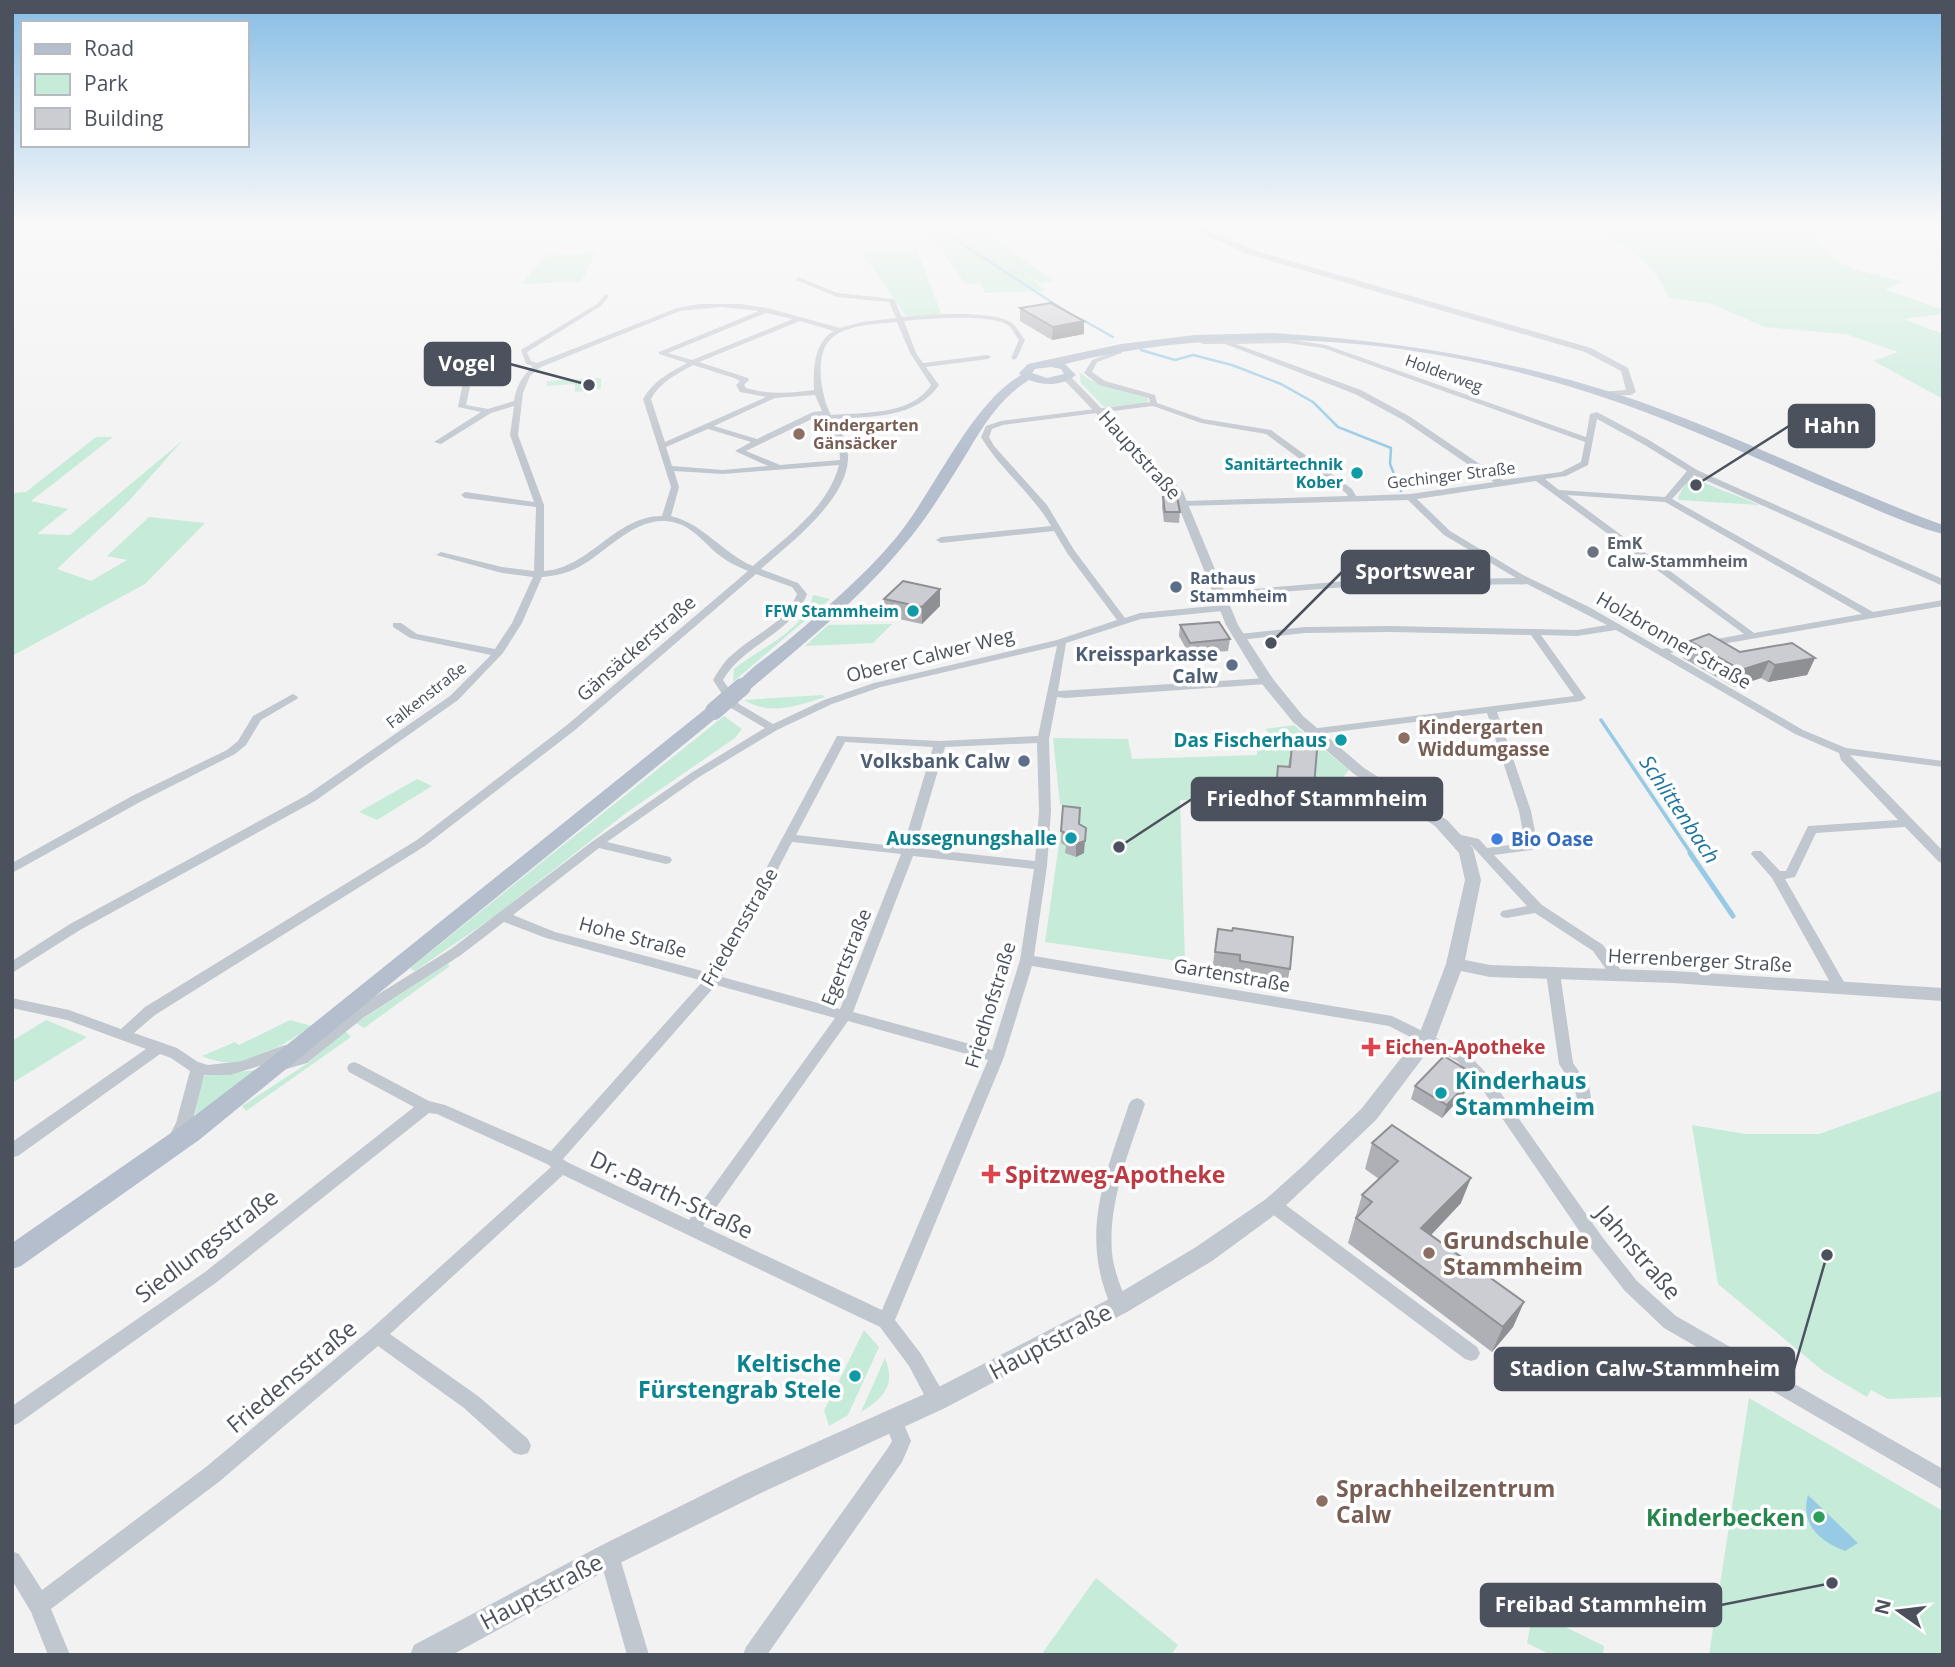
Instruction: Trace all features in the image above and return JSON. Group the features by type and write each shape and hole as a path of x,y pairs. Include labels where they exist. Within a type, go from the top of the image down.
{"main road":[{"path":"12,1258 170,1147 276,1066 714,711 849,596 897,544 933,497 991,404 1029,375 1037,365 1051,364 1084,353 1183,337 1288,336 1435,354 1570,385 1648,409 1868,504 1943,530"},
{"path":"1029,375 1054,381 1084,353"},
{"path":"1051,364 1066,372"}],"street":[{"path":"601,303 523,351 528,363 538,365 679,309 739,304 839,330"},
{"path":"782,469 738,451 816,414 886,411 910,407 924,400 935,385 913,354 893,303"},
{"path":"1428,303 1569,343 1620,366 1629,376 1623,383 1604,394"},
{"path":"768,310 661,352 663,355 737,376 745,380 740,385 743,390 773,397 818,392"},
{"path":"669,467 723,472 844,462 844,448 818,392 821,352 826,340 839,330 858,324 971,317 1002,319 1022,340 1012,363 1029,375"},
{"path":"666,519 675,486 647,399 648,391 656,382 691,363 800,319"},
{"path":"1226,341 1358,392 1406,418 1500,482"},
{"name":"Holderweg","path":"1154,404 1152,397 1102,383 1088,373 1094,361 1116,352 1160,345 1287,341 1332,348 1589,441"},
{"path":"463,349 454,375 466,387 462,407 488,411"},
{"path":"921,365 988,357"},
{"path":"1014,359 1037,365"},
{"name":"Falkenstraße","path":"12,968 75,927 311,798 454,698 498,653 517,623 539,574 542,541 540,505 514,435 516,403 524,381 538,365"},
{"name":"Hauptstraße","path":"424,1655 608,1555 752,1484 937,1400 1119,1305 1204,1254 1273,1205 1369,1114 1427,1038 1455,964 1473,880 1467,852 1441,823 1359,771 1310,732 1267,681 1221,602 1185,504 1178,492 1078,389 1066,372"},
{"name":"Hauptstraße","path":"1054,381 1078,389"},
{"path":"1570,385 1623,383"},
{"path":"1623,383 1648,409"},
{"path":"1604,394 1631,392"},
{"path":"664,445 711,427 773,397"},
{"path":"438,442 488,411 516,403"},
{"path":"1123,621 1055,528 1044,508 985,437 989,428 1001,423 1154,404 1201,421 1268,432 1349,491 1353,498"},
{"path":"1594,414 1694,472 1943,583"},
{"name":"Gechinger Straße","path":"1185,504 1410,497 1563,474 1585,463 1594,414"},
{"path":"711,427 758,442"},
{"name":"Gänsäckerstraße","path":"124,1034 150,1011 421,843 454,819 591,710 810,520 830,494 844,462"},
{"path":"1667,500 1688,474 1694,472"},
{"path":"1538,478 1751,635"},
{"path":"1558,492 1667,500 1872,616"},
{"path":"465,495 540,505"},
{"name":"Holzbronner Straße","path":"1410,497 1447,533 1527,581 1587,609 1799,732 1844,751 1943,764"},
{"path":"441,555 539,574 574,566 624,530 666,519 693,525 732,560 795,586 802,594 801,601 778,623 722,669 718,680 735,706 773,728"},
{"path":"942,540 1055,528"},
{"name":"Oberer Calwer Weg","path":"276,1066 302,1059 358,1014 504,917 597,844 695,775 773,728 828,702 878,685 1060,642 1140,616 1346,584 1527,581"},
{"path":"1660,652 1943,603"},
{"path":"1928,606 1943,615"},
{"path":"397,625 414,636 498,653"},
{"path":"1240,637 1304,630 1577,633 1617,627"},
{"path":"1310,732 1581,698 1534,632"},
{"name":"Friedhofstraße","path":"886,1321 997,1057 1027,960 1041,866 1045,811 1043,739 1062,645 1060,642"},
{"path":"1052,693 1065,695 1267,681"},
{"path":"12,869 124,805 231,752 242,743 257,718 293,697"},
{"path":"1485,852 1532,846 1525,811 1491,709"},
{"name":"Friedensstraße","path":"38,1605 212,1474 377,1335 557,1163 714,978 841,738 940,744"},
{"path":"940,744 1043,739"},
{"name":"Egertstraße","path":"692,1228 845,1016 908,852 940,744"},
{"path":"1844,751 1846,758 1943,859"},
{"path":"1777,876 1791,874 1812,830 1906,823"},
{"path":"789,838 1041,866"},
{"name":"Hauptstraße","path":"1457,838 1475,842 1537,908 1598,948 1618,976"},
{"path":"597,844 666,860"},
{"path":"1758,854 1777,876 1841,989"},
{"path":"1507,914 1537,908"},
{"name":"Hohe Straße","path":"504,917 551,935 997,1057"},
{"name":"Gartenstraße","path":"1027,960 1392,1021 1427,1038"},
{"name":"Herrenberger Straße","path":"1455,964 1490,971 1943,995"},
{"path":"1553,973 1566,1064 1581,1086 1583,1098"},
{"path":"12,1003 69,1015 159,1048 173,1050 198,1068 226,1070 253,1065 313,1036"},
{"name":"Jahnstraße","path":"1427,1038 1462,1057 1478,1073 1597,1243 1631,1286 1670,1322 1943,1480"},
{"path":"12,1151 159,1048"},
{"path":"170,1147 184,1124 198,1068"},
{"name":"Dr.-Barth-Straße","path":"354,1068 426,1106 440,1109 557,1163 886,1321 915,1360 937,1400"},
{"path":"1119,1305 1106,1280 1104,1206 1137,1104"},
{"name":"Siedlungsstraße","path":"12,1417 211,1277 426,1106"},
{"path":"1273,1205 1471,1353"},
{"path":"377,1335 471,1402 521,1446"},
{"path":"754,1655 895,1455 902,1441 893,1421"},
{"path":"608,1555 638,1655"},
{"path":"12,1561 38,1605 59,1655"}],"green space":[{"path":"897,303 937,303 942,316 906,316"},
{"path":"1704,303 1923,303 1943,310 1943,314 1904,319 1943,334 1943,399 1874,361 1898,352 1846,334 1764,327 1713,304"},
{"path":"1079,372 1092,381 1147,397 1148,400 1146,403 1104,407 1081,383"},
{"path":"601,378 601,389 575,392 575,384 547,386 547,381"},
{"path":"96,437 113,437 31,501 68,509 37,534 70,535 182,441 128,502 57,569 91,581 127,560 107,556 149,517 205,523 145,584 12,656 12,493 26,492"},
{"path":"1690,476 1759,505 1679,500 1678,497"},
{"path":"813,595 830,599 733,682 734,669 791,629 809,607"},
{"path":"892,624 873,643 805,646 828,625"},
{"path":"822,695 825,697 784,708 764,708 744,700"},
{"path":"724,716 742,729 735,738 626,813 495,916 415,971 410,968"},
{"path":"1294,725 1349,770 1343,777 1349,802 1311,810 1266,803 1180,800 1185,962 1045,942 1064,808 1060,804 1053,738 1128,739 1132,759 1257,755 1257,749 1278,744 1265,729"},
{"path":"417,779 432,786 377,820 359,812"},
{"path":"447,964 450,966 364,1028 356,1023"},
{"path":"46,1020 87,1037 12,1083 12,1041"},
{"path":"290,1020 312,1026 273,1050 246,1060 217,1061 202,1056 235,1042 239,1045"},
{"path":"345,1031 351,1037 246,1111 242,1106 308,1063"},
{"path":"256,1072 195,1115 202,1076"},
{"path":"1943,1090 1943,1397 1888,1399 1871,1390 1867,1397 1823,1371 1718,1284 1692,1125 1745,1134 1819,1134"},
{"path":"864,1330 879,1347 848,1415 829,1426 824,1411"},
{"path":"885,1358 889,1376 886,1390 861,1412"},
{"path":"1749,1398 1943,1511 1943,1655 1709,1655"},
{"path":"1096,1578 1178,1645 1171,1655 1041,1655"},
{"path":"1533,1611 1604,1646 1603,1655 1551,1655 1527,1643"}],"water":[{"name":"Kinderbecken","path":"1808,1495 1858,1543 1845,1551 1820,1537 1809,1523 1806,1505"}],"building":[{"path":"1051,303 1084,321 1053,327 1020,308"},
{"path":"1163,497 1177,497 1180,512 1165,512"},
{"path":"903,581 940,589 922,607 884,599"},
{"path":"1219,622 1230,639 1190,643 1180,625"},
{"path":"1709,634 1740,652 1792,643 1815,658 1775,665 1769,661 1741,670 1690,641"},
{"path":"1297,742 1314,744 1314,749 1317,750 1314,786 1277,778 1278,766 1290,767 1292,745 1297,746"},
{"path":"1063,806 1080,808 1079,824 1086,828 1085,841 1076,844 1066,841 1067,834 1061,831"},
{"path":"1233,928 1293,937 1290,969 1240,961 1240,955 1215,952 1218,929 1232,931"},
{"path":"1444,1056 1475,1075 1447,1105 1415,1086"},
{"path":"1392,1125 1471,1178 1421,1228 1524,1302 1503,1327 1356,1218 1372,1202 1362,1195 1398,1161 1372,1143"}],"waterway":[{"name":"Schlittenbach","path":"1053,303 1067,312"},
{"name":"Schlittenbach","path":"1081,319 1113,337"},
{"name":"Schlittenbach","path":"1141,350 1175,360 1193,355 1232,365 1281,384 1313,402 1338,427 1391,448 1390,464 1401,491"},
{"name":"Schlittenbach","path":"1601,720 1692,855"},
{"name":"Schlittenbach","path":"1690,853 1733,916"}],"place":[{"name":"Vogel","path":"589,385"},
{"name":"Kindergarten Gänsäcker","path":"799,434"},
{"name":"Sanitärtechnik Kober","path":"1357,473"},
{"name":"Hahn","path":"1696,485"},
{"name":"EmK Calw-Stammheim","path":"1593,552"},
{"name":"Rathaus Stammheim","path":"1176,587"},
{"name":"FFW Stammheim","path":"913,611"},
{"name":"Sportswear","path":"1271,643"},
{"name":"Kreissparkasse Calw","path":"1232,665"},
{"name":"Kindergarten Widdumgasse","path":"1404,738"},
{"name":"Das Fischerhaus","path":"1341,740"},
{"name":"Volksbank Calw","path":"1024,761"},
{"name":"Aussegnungshalle","path":"1071,838"},
{"name":"Bio Oase","path":"1497,839"},
{"name":"Friedhof Stammheim","path":"1119,847"},
{"name":"Eichen-Apotheke","path":"1371,1047"},
{"name":"Kinderhaus Stammheim","path":"1441,1093"},
{"name":"Spitzweg-Apotheke","path":"991,1174"},
{"name":"Grundschule Stammheim","path":"1429,1253"},
{"name":"Stadion Calw-Stammheim","path":"1827,1255"},
{"name":"Keltische Fürstengrab Stele","path":"855,1376"},
{"name":"Sprachheilzentrum Calw","path":"1322,1501"},
{"name":"Kinderbecken","path":"1819,1517"},
{"name":"Freibad Stammheim","path":"1832,1583"}]}
